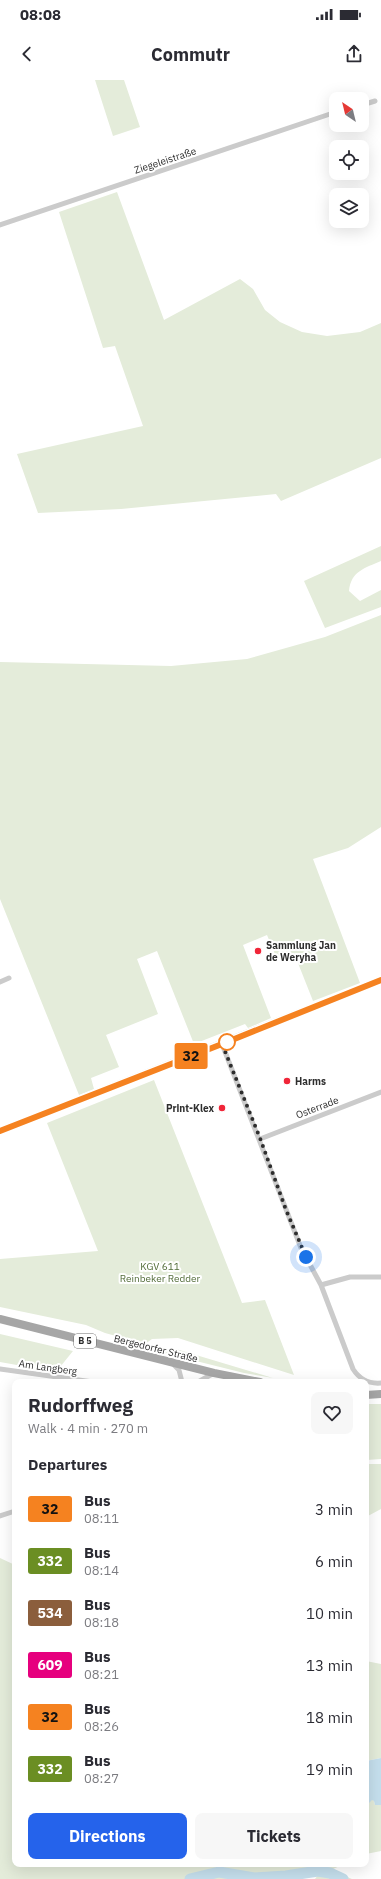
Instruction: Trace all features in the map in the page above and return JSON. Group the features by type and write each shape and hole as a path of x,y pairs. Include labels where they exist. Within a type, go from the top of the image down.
{"main road":[{"path":"0,1131 381,980"},
{"name":"Bergedorfer Straße","path":"0,1319 214,1373 245,1379"},
{"path":"369,1394 381,1394"}],"street":[{"path":"369,102 375,101"},
{"name":"Ziegeleistraße","path":"0,225 329,114"},
{"path":"0,982 9,978"},
{"path":"222,1044 260,1138 301,1248 321,1284 353,1369 357,1375 363,1379"},
{"name":"Osterrade","path":"260,1138 381,1092"},
{"path":"321,1284 350,1277 381,1277"},
{"path":"171,1362 179,1370 181,1379"},
{"name":"Am Langberg","path":"0,1369 71,1379"},
{"path":"203,1379 214,1373"},
{"path":"369,1382 381,1383"},
{"path":"0,1516 12,1512"}],"green space":[{"path":"95,80 124,80 140,127 113,136"},
{"path":"117,192 164,320 240,279 253,289 265,310 280,322 302,332 327,336 360,332 381,323 381,458 281,501 276,494 121,509 38,513 17,454 143,426 115,346 103,348 59,212"},
{"path":"381,546 381,561 360,571 350,584 349,591 360,601 381,590 381,607 325,628 304,581"},
{"path":"381,615 381,827 348,848 313,859 360,983 313,1001 294,953 277,959 267,935 243,945 271,1018 248,1028 245,1024 194,1044 157,951 137,959 158,1014 106,1035 119,1067 91,1078 94,1089 79,1095 0,899 0,662 171,666 247,659 325,637"},
{"name":"KGV 611 Reinbeker Redder","path":"154,1080 242,1303 265,1300 294,1375 178,1338 152,1339 145,1344 105,1333 86,1325 0,1307 0,1259 98,1251 47,1123"},
{"path":"0,1334 73,1351 56,1372 0,1362"},
{"path":"169,1349 176,1349 273,1378 244,1373 160,1352"},
{"path":"369,1404 381,1404 381,1459 369,1460"},
{"path":"369,1464 381,1464 381,1509 369,1515"},
{"path":"0,1558 12,1564 12,1867 338,1867 331,1870 352,1879 315,1879 321,1871 282,1877 242,1876 241,1879 0,1879"},
{"path":"369,1662 381,1664 381,1758 369,1760"},
{"path":"372,1799 375,1805 381,1805 381,1851 369,1853 369,1802"}],"water":[{"path":"381,1758 381,1805 375,1805 374,1801 372,1800 369,1803 369,1760"}],"waterway":[{"path":"190,1879 219,1872 254,1878 286,1876 318,1871 330,1873 343,1879"}],"bus line":[{"name":"32","path":"0,1131 381,980"}],"place":[{"name":"Sammlung Jan de Weryha","path":"258,951"},
{"name":"Harms","path":"287,1081"},
{"name":"Print-Klex","path":"222,1108"}],"route":[{"path":"227,1042 222,1044 260,1138 286,1210 306,1257"}]}
